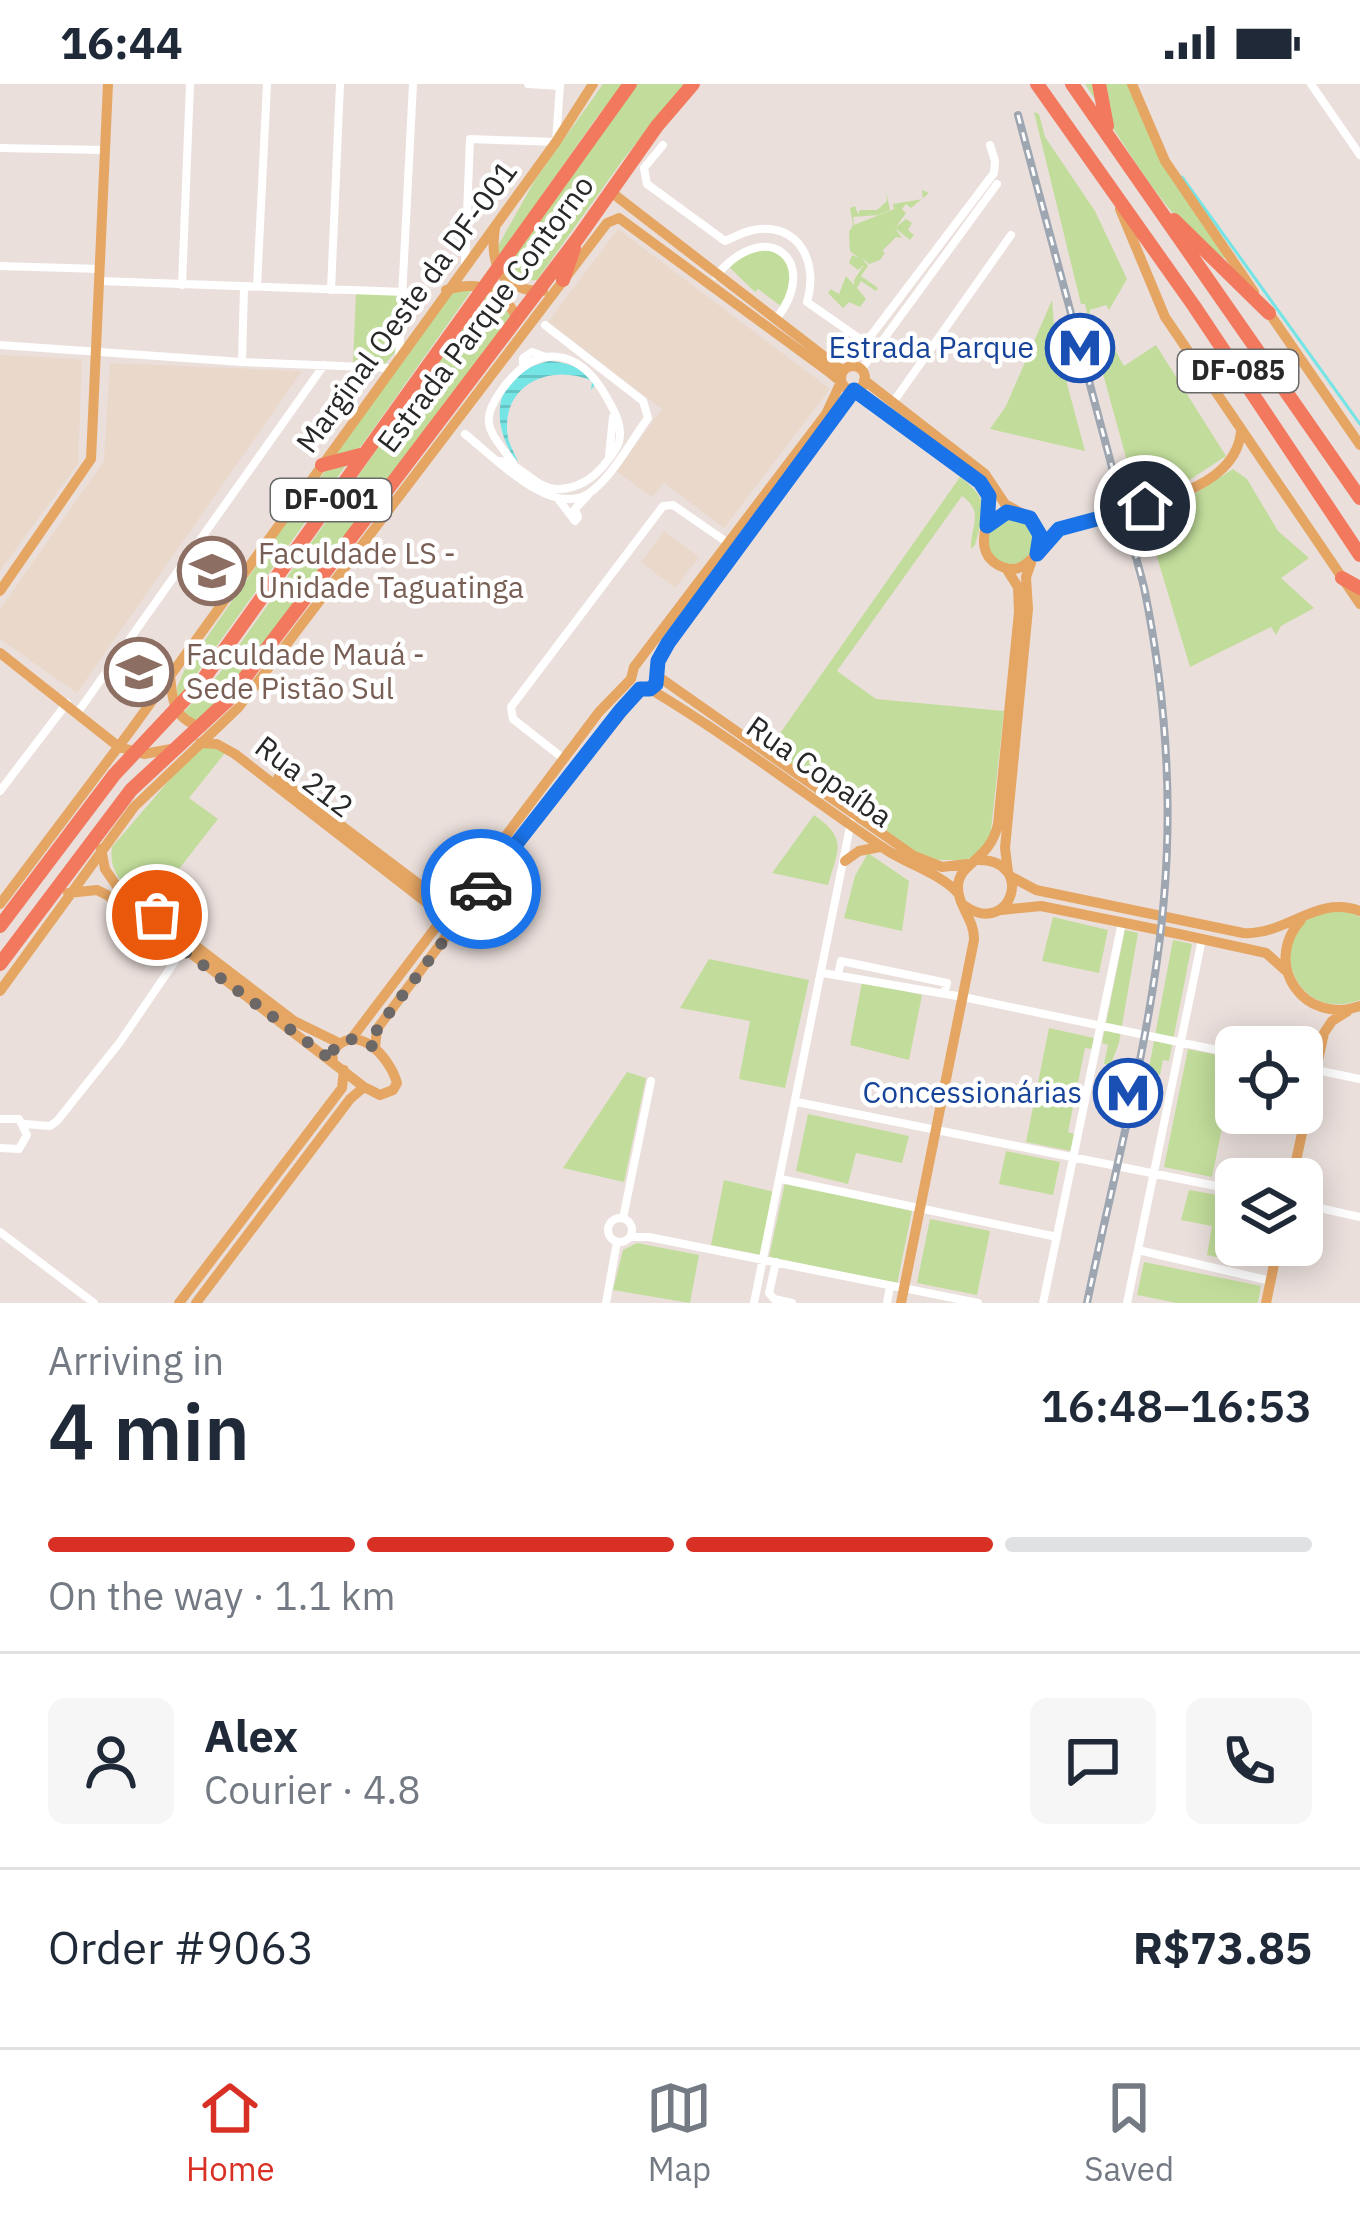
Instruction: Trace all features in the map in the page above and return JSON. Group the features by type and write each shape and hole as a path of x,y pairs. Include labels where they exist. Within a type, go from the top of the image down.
{"highway":[{"name":"Estrada Parque Contorno","path":"0,926 130,747 176,712 630,84"},
{"name":"Estrada Parque Contorno","path":"0,964 119,804 194,739 324,586 657,125 693,84"},
{"name":"DF-085","path":"1072,84 1360,498"},
{"path":"1099,84 1116,148"},
{"name":"DF-085","path":"1038,86 1360,555"},
{"path":"1149,195 1269,313"},
{"path":"560,285 578,238"},
{"path":"322,465 364,454"},
{"path":"1342,578 1360,588"},
{"path":"30,886 36,854"}],"main road":[{"path":"0,590 92,459 108,84"},
{"name":"Marginal Oeste da DF-001","path":"0,904 36,854 130,747 170,675 556,142 593,84"},
{"path":"1132,84 1165,161 1360,445"},
{"path":"1113,189 1165,317 1360,604"},
{"path":"611,192 714,279 842,376 894,401 952,455"},
{"path":"375,1048 377,1029 451,931 461,926 231,744 228,728 238,708 324,586 613,219 623,219 776,319 842,376"},
{"path":"496,225 491,249 498,269 512,283 536,291 560,285"},
{"path":"446,290 466,284 485,287 509,302 522,334"},
{"path":"640,686 632,670 832,405 842,376 854,366 859,382 971,469 1015,512 1059,529"},
{"path":"451,931 448,912 640,686 658,673 668,643 859,382"},
{"path":"971,469 989,496 985,550 993,562 1015,568 1035,557 1059,529 1181,494 1232,461 1241,432"},
{"path":"1232,461 1263,464"},
{"path":"987,526 999,514 1015,512"},
{"path":"901,1303 974,931 962,900 961,874 995,837 1010,769 1028,609 1026,577 1040,535 1030,518"},
{"path":"1001,910 1012,894 1005,848 1019,612 1018,587 1006,568"},
{"path":"668,643 662,668 673,686"},
{"path":"0,653 130,747"},
{"name":"Rua Copaíba","path":"639,663 649,663 747,745"},
{"path":"170,675 176,712 189,723 194,739"},
{"path":"179,1303 342,1088 332,1052 352,1038 616,691 640,686"},
{"name":"Rua Copaíba","path":"640,686 747,745 851,819 882,847 944,881 962,900"},
{"path":"620,711 641,700 668,700"},
{"path":"0,991 134,807 194,739 238,708"},
{"name":"Rua 212","path":"130,747 194,739 231,744"},
{"name":"Rua 212","path":"194,739 235,754 448,912"},
{"name":"Rua Copaíba","path":"851,819 942,867 975,862"},
{"path":"845,861 859,851 882,847"},
{"path":"101,849 110,877 184,948 364,1087 387,1094 397,1083 386,1058 352,1038"},
{"path":"975,862 995,861 1036,890 1181,927 1254,934 1335,905 1360,911"},
{"path":"68,892 97,890 142,912 294,1021 339,1043"},
{"path":"962,900 982,915 1041,906 1122,922 1140,919"},
{"path":"1285,970 1288,938 1308,914"},
{"path":"1181,927 1202,939 1266,953 1316,1007 1354,1008"},
{"path":"1323,1034 1354,1008"},
{"path":"196,1303 350,1099 364,1087"},
{"path":"1266,1303 1274,1266"}],"street":[{"path":"182,285 190,84"},
{"path":"257,287 266,84"},
{"path":"331,290 340,84"},
{"path":"399,356 413,84"},
{"path":"465,264 470,139 556,142 560,85 528,84"},
{"path":"1311,84 1360,155"},
{"path":"662,145 644,168 645,180 727,241 755,230 782,231 801,245 812,269 807,302"},
{"path":"793,292 844,325 858,340 867,340 994,173 990,145"},
{"path":"0,148 106,151"},
{"path":"859,382 997,184"},
{"path":"762,246 782,231"},
{"path":"894,401 1011,235"},
{"path":"776,319 793,292 801,245"},
{"path":"793,292 790,251 801,245"},
{"path":"714,279 742,249 762,246 781,252 793,271"},
{"path":"0,266 182,285 405,292"},
{"path":"242,362 244,286"},
{"path":"403,311 410,325 423,324"},
{"path":"545,326 647,409 648,418 577,507 574,521 559,500"},
{"path":"0,344 390,368"},
{"path":"500,461 513,463 539,484 558,489 592,477 609,457 620,436 610,404 582,364 547,357 523,364 512,375 487,416 513,463"},
{"path":"78,712 324,365"},
{"path":"465,434 548,498 589,494"},
{"path":"564,758 513,718 511,707 660,510 673,505 728,543"},
{"path":"0,790 67,703"},
{"path":"754,1303 851,819"},
{"path":"1043,1303 1122,922"},
{"path":"1127,1303 1202,939"},
{"path":"0,1109 25,1124 54,1125 120,1042 184,948"},
{"path":"823,973 1215,1050"},
{"path":"1323,1071 1360,1078"},
{"path":"623,1218 651,1081"},
{"path":"796,1102 1215,1186"},
{"path":"0,1119 12,1116"},
{"path":"0,1148 14,1151 23,1146 28,1135 25,1124"},
{"path":"781,1179 1057,1237"},
{"path":"1323,1209 1360,1217"},
{"path":"623,1218 649,1237"},
{"path":"606,1303 617,1242 608,1229 611,1222 623,1218"},
{"path":"631,1237 632,1226"},
{"path":"0,1232 94,1303"},
{"path":"617,1242 649,1237 978,1303"},
{"path":"1138,1250 1271,1281"},
{"path":"776,1261 769,1293 792,1303"},
{"path":"887,1303 890,1286"}],"shaded area":[{"path":"618,229 830,389 724,528 664,483 652,497 616,471 662,409 548,322"},
{"path":"0,355 82,359 78,464 0,571"},
{"path":"110,363 302,371 77,693 0,639 0,609 104,461"},
{"path":"664,531 699,557 675,588 641,562"}],"green space":[{"path":"603,84 624,84 497,259 498,246 535,180"},
{"path":"633,84 684,84 537,280 521,281 507,264"},
{"path":"1085,84 1127,84 1163,166 1226,259 1206,247 1167,206"},
{"path":"1034,112 1039,114 1045,137 1095,211 1127,279 1109,310 1106,305 1090,310 1089,320 1081,304"},
{"path":"886,191 890,210 853,217 854,225 894,209 893,204 922,199 911,208 906,204 896,227 906,219 912,223 910,240 895,228 902,238 896,237 882,251 880,260 869,264 862,258 868,266 861,276 876,291 861,281 857,288 866,299 860,307 849,302 843,308 828,293 831,289 839,294 846,276 854,285 864,265 858,270 849,263 852,255 859,258 850,251 850,208 855,206 858,214 877,210 887,201"},
{"path":"762,246 783,254 793,279 782,307 758,289 755,292 727,265"},
{"path":"474,287 362,445 332,458 450,291"},
{"path":"356,293 401,293 398,349 384,365 353,362"},
{"path":"486,294 497,294 511,317 237,679 196,721 183,713 219,674"},
{"path":"1052,300 1055,339 1085,451 990,429 1006,406"},
{"path":"1156,345 1226,456 1171,492 1138,501 1097,352 1113,346 1124,366"},
{"path":"349,461 178,700 177,687 185,669 301,501 329,467"},
{"path":"1233,469 1247,479 1278,531 1309,558 1281,578 1314,608 1281,626 1276,635 1271,627 1190,667 1145,517 1187,499"},
{"path":"960,477 977,493 983,507 975,545 971,549 975,514 962,496 837,671 876,699 1004,711 990,839 978,855 965,860 933,860 913,852 769,749"},
{"path":"1011,518 1027,525 1034,541 1027,557 1011,564 995,557 988,541 995,525"},
{"path":"208,745 225,753 189,798 218,819 150,906 116,874 112,847 196,749"},
{"path":"814,815 836,838 828,885 772,873"},
{"path":"868,853 909,881 902,931 844,918 855,876"},
{"path":"1350,912 1360,917 1360,1000 1336,1004 1316,999 1293,972 1293,937 1303,922 1321,913"},
{"path":"1053,917 1108,930 1099,973 1042,961"},
{"path":"1125,930 1138,933 1119,1043 1111,1064 1104,1064 1108,1045 1102,1043"},
{"path":"1173,940 1192,944 1169,1061 1163,1060 1160,1075 1148,1073"},
{"path":"709,959 809,980 785,1088 739,1079 750,1021 680,1008"},
{"path":"862,982 922,995 909,1060 850,1045"},
{"path":"1049,1028 1094,1038 1092,1049 1085,1048 1068,1132 1074,1134 1071,1151 1026,1142"},
{"path":"1188,1049 1215,1055 1215,1134 1221,1134 1212,1177 1164,1167"},
{"path":"627,1072 646,1078 624,1182 563,1168"},
{"path":"808,1114 909,1136 902,1163 856,1153 848,1184 796,1171"},
{"path":"1006,1151 1060,1162 1053,1195 999,1184"},
{"path":"724,1180 774,1192 762,1255 711,1245"},
{"path":"785,1183 912,1211 897,1284 769,1257"},
{"path":"1189,1190 1215,1194 1215,1257 1207,1255 1212,1226 1181,1220"},
{"path":"930,1219 990,1231 977,1295 917,1283"},
{"path":"637,1243 699,1255 690,1303 613,1290 623,1250"},
{"path":"1144,1262 1261,1286 1258,1303 1177,1303 1137,1295"}],"water":[{"path":"549,361 575,367 587,375 591,379 595,385 591,390 592,381 559,375 544,377 519,392 507,420 518,462 501,425 503,395 527,369"}],"waterway":[{"path":"1182,177 1360,424"}],"railway":[{"path":"1018,115 1144,587 1165,742 1167,859 1159,948 1142,1050 1087,1303"}],"way so far":[{"path":"157,915 145,907 138,917 333,1061 332,1052 344,1040 364,1041 375,1048 377,1029 451,931 461,926 463,913 481,889"}],"place":[{"name":"Estrada Parque","path":"1080,348"},
{"name":"Faculdade LS - Unidade Taguatinga","path":"212,571"},
{"name":"Faculdade Mauá - Sede Pistão Sul","path":"139,672"},
{"name":"Concessionárias","path":"1128,1093"}],"route":[{"path":"481,889 620,711 640,689 656,684 658,661 668,643 854,390 980,482 991,505 987,526 1007,512 1030,518 1040,535 1037,554 1059,529 1145,506"}]}
